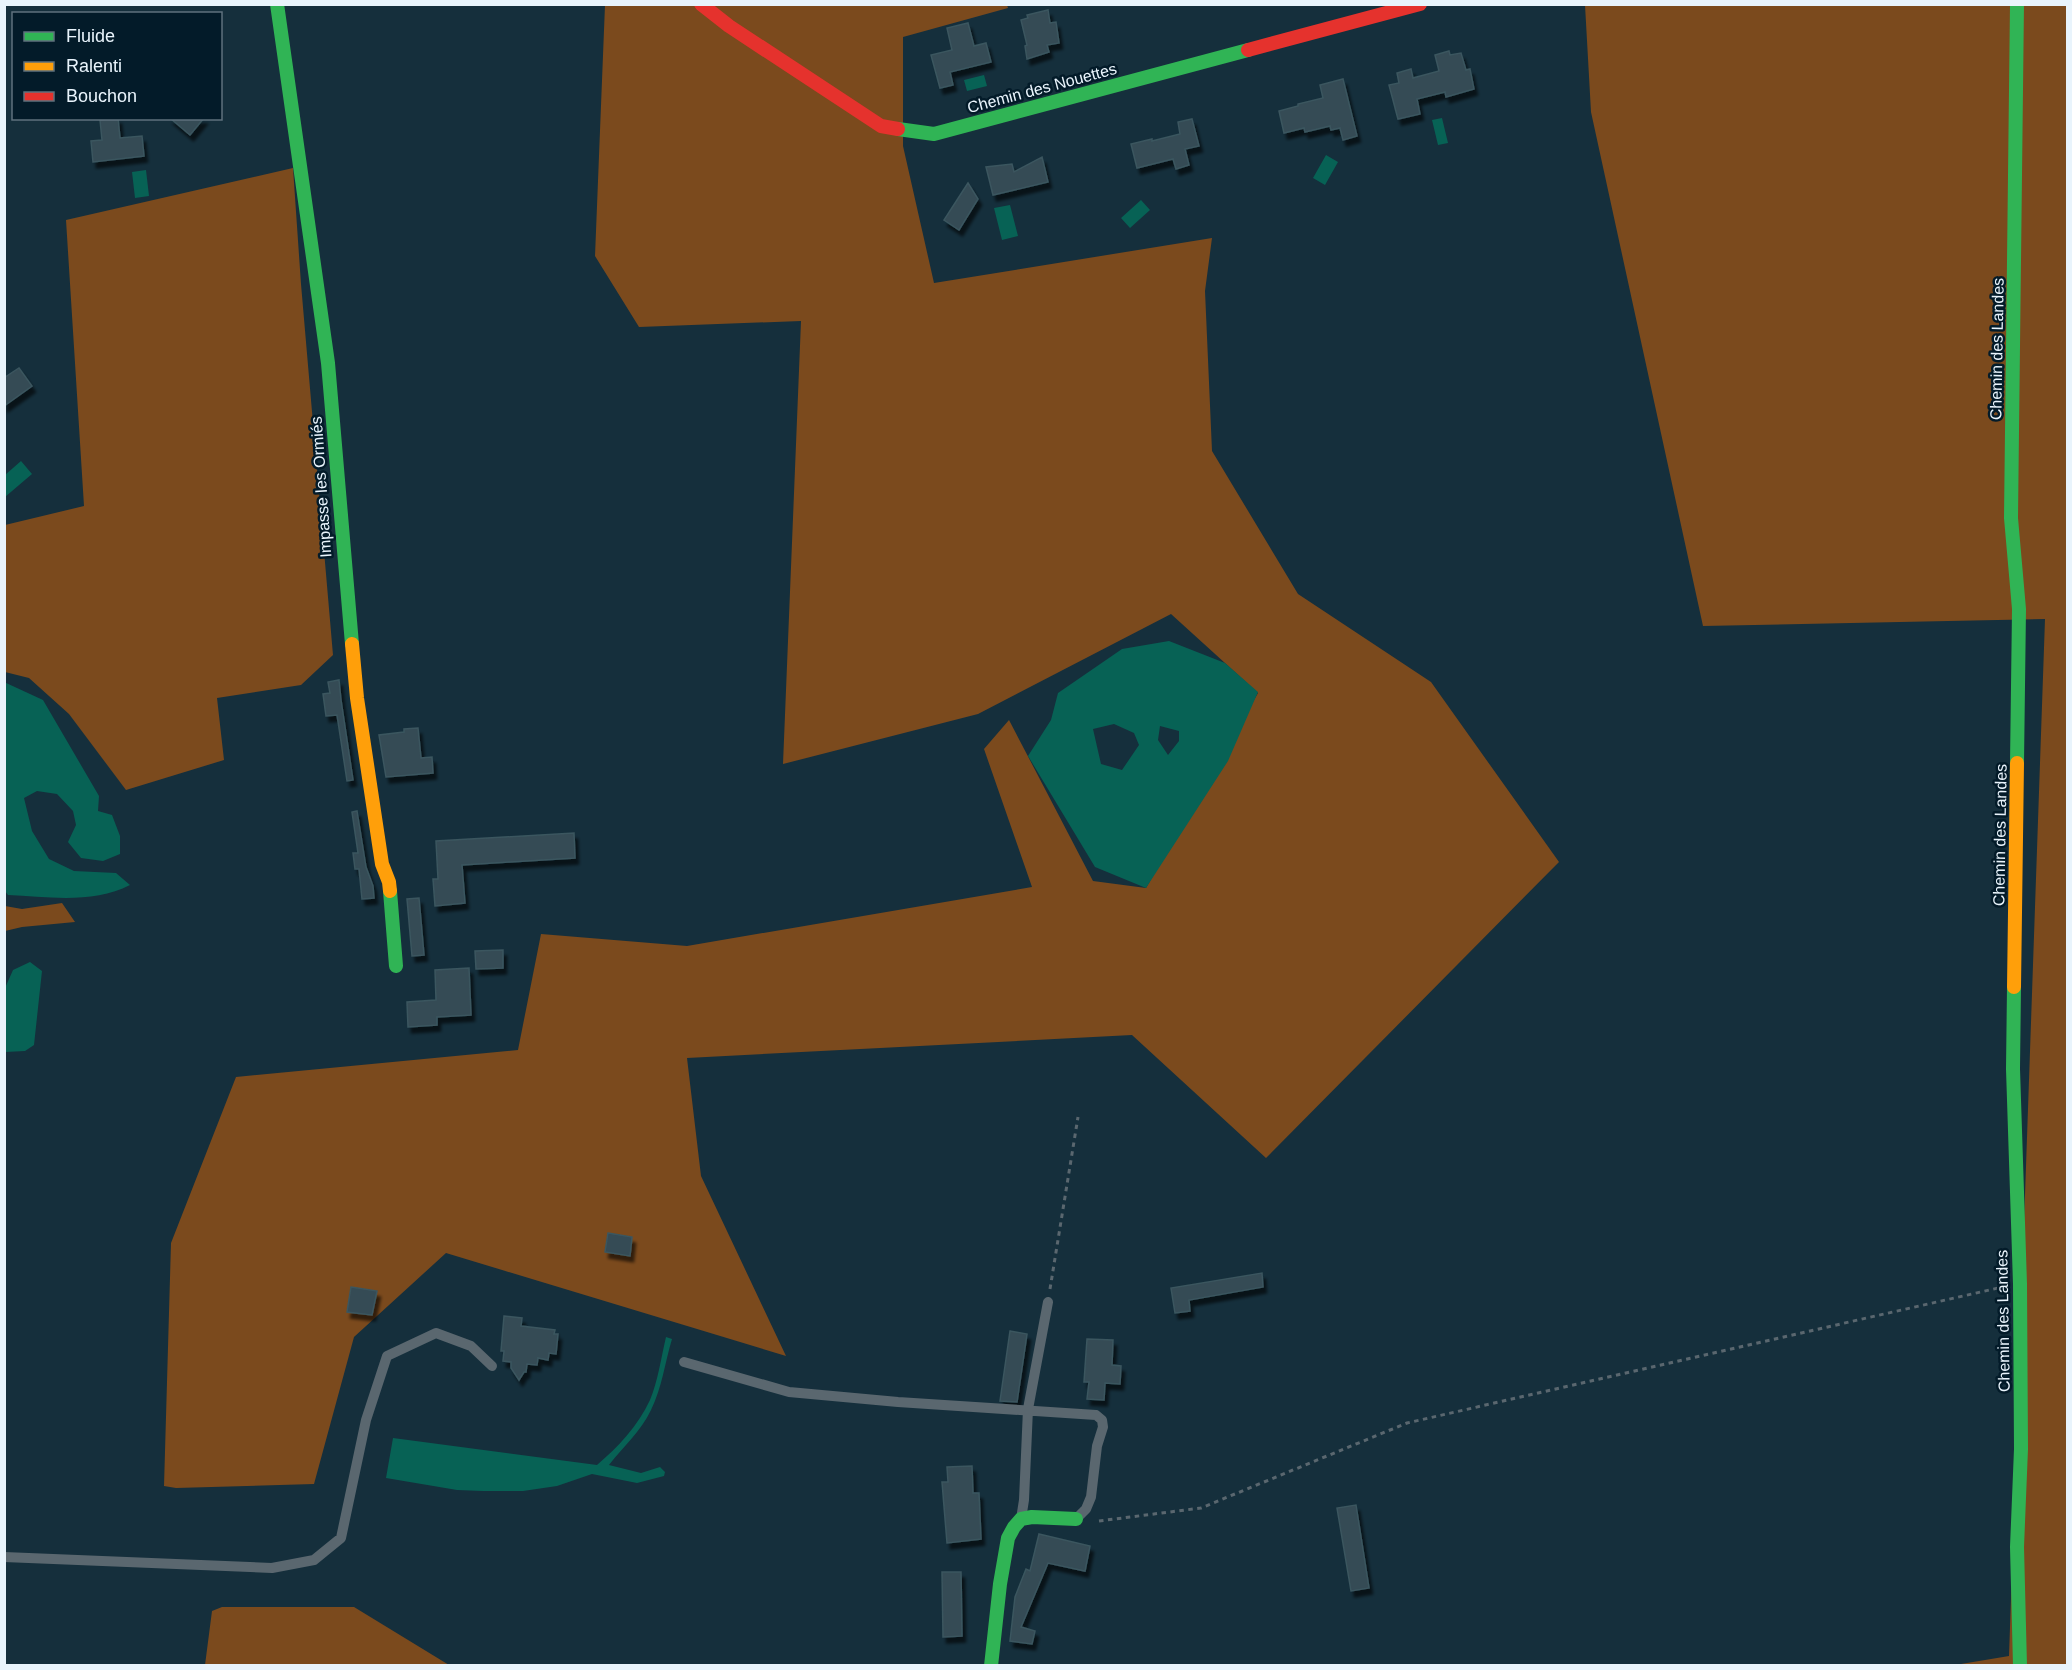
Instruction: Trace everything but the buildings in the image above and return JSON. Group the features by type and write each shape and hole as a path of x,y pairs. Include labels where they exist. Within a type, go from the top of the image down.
{"street":[{"name":"Impasse les Ormiés","path":"277,4 328,363 357,698 382,864 389,882 396,966"},
{"name":"Chemin des Nouettes","path":"701,4 729,26 881,126 934,134 1420,4"},
{"name":"Chemin des Landes","path":"2017,4 2011,518 2019,609 2013,1069 2020,1284 2021,1449 2017,1547 2020,1665"},
{"path":"991,1665 1000,1584 1008,1538 1021,1519 1032,1517 1076,1519"}],"lane":[{"path":"1021,1519 1028,1409 1048,1302"},
{"path":"4,1557 272,1568 314,1560 341,1538 366,1420 387,1356 436,1333 471,1346 492,1366"},
{"path":"684,1362 789,1392 898,1402 1096,1414 1102,1420 1103,1427 1091,1497 1086,1509 1076,1519"}],"path":[{"path":"1048,1302 1078,1117"},
{"path":"1076,1519 1101,1521 1201,1508 1407,1423 2020,1284"}],"shaded area":[{"path":"605,5 1007,5 1008,8 903,37 903,146 934,283 1212,238 1205,291 1212,451 1298,594 1431,682 1559,862 1266,1158 1132,1035 687,1058 701,1176 786,1356 446,1253 354,1337 314,1484 176,1488 164,1486 171,1243 236,1077 518,1050 541,934 687,946 1032,887 984,749 1009,720 1093,881 1146,888 1258,693 1171,614 978,714 783,764 801,321 639,327 595,256"},
{"path":"1585,5 2067,5 2067,1665 1955,1665 2009,1656 2045,619 1703,626 1591,112"},
{"path":"984,75 987,86 967,91 964,80"},
{"path":"1442,118 1448,143 1438,145 1432,120"},
{"path":"1326,155 1338,162 1325,185 1313,178"},
{"path":"293,168 333,655 301,685 217,698 224,760 126,790 69,714 29,678 5,672 5,525 84,506 66,220"},
{"path":"146,170 149,196 135,198 132,172"},
{"path":"1141,200 1150,210 1130,228 1121,218"},
{"path":"1010,205 1018,236 1002,240 994,208"},
{"path":"21,461 32,474 5,497 5,475"},
{"path":"1169,641 1225,663 1258,692 1228,761 1146,888 1095,867 1028,756 1051,720 1058,693 1122,649","holes":["1114,724 1134,733 1139,745 1122,770 1101,764 1093,729","1160,726 1179,731 1179,741 1168,755 1158,740"]},
{"path":"4,682 43,700 99,796 98,811 112,815 120,836 120,854 103,861 81,858 68,842 76,825 73,811 57,794 37,791 24,798 32,831 49,859 74,871 116,873 130,885 101,895 70,898 8,895 5,891"},
{"path":"62,903 75,922 5,931 5,906 22,909"},
{"path":"30,962 42,971 34,1045 25,1051 5,1052 5,988 13,970"},
{"path":"666,1337 672,1339 655,1402 632,1439 609,1465 641,1473 660,1467 665,1472 664,1476 637,1483 592,1474 557,1486 523,1491 457,1490 386,1478 393,1438 597,1465 627,1435 645,1410 655,1385"},
{"path":"222,1607 354,1607 449,1665 205,1665 212,1611"}],"traffic: fast":[{"path":"277,4 328,363 352,644"},
{"path":"2017,4 2011,518 2019,609 2017,763"},
{"path":"898,129 934,134 1248,50"},
{"path":"390,891 396,966"},
{"path":"2014,987 2013,1069 2020,1284 2021,1449 2017,1547 2020,1666"},
{"path":"991,1666 1000,1584 1008,1538 1014,1527 1021,1519 1032,1517 1076,1519"}],"traffic: slow":[{"path":"352,644 357,698 382,864 390,891"},
{"path":"2014,987 2017,763"}],"traffic: jam":[{"path":"701,4 729,26 881,126 898,129"},
{"path":"1248,50 1420,4"}]}
